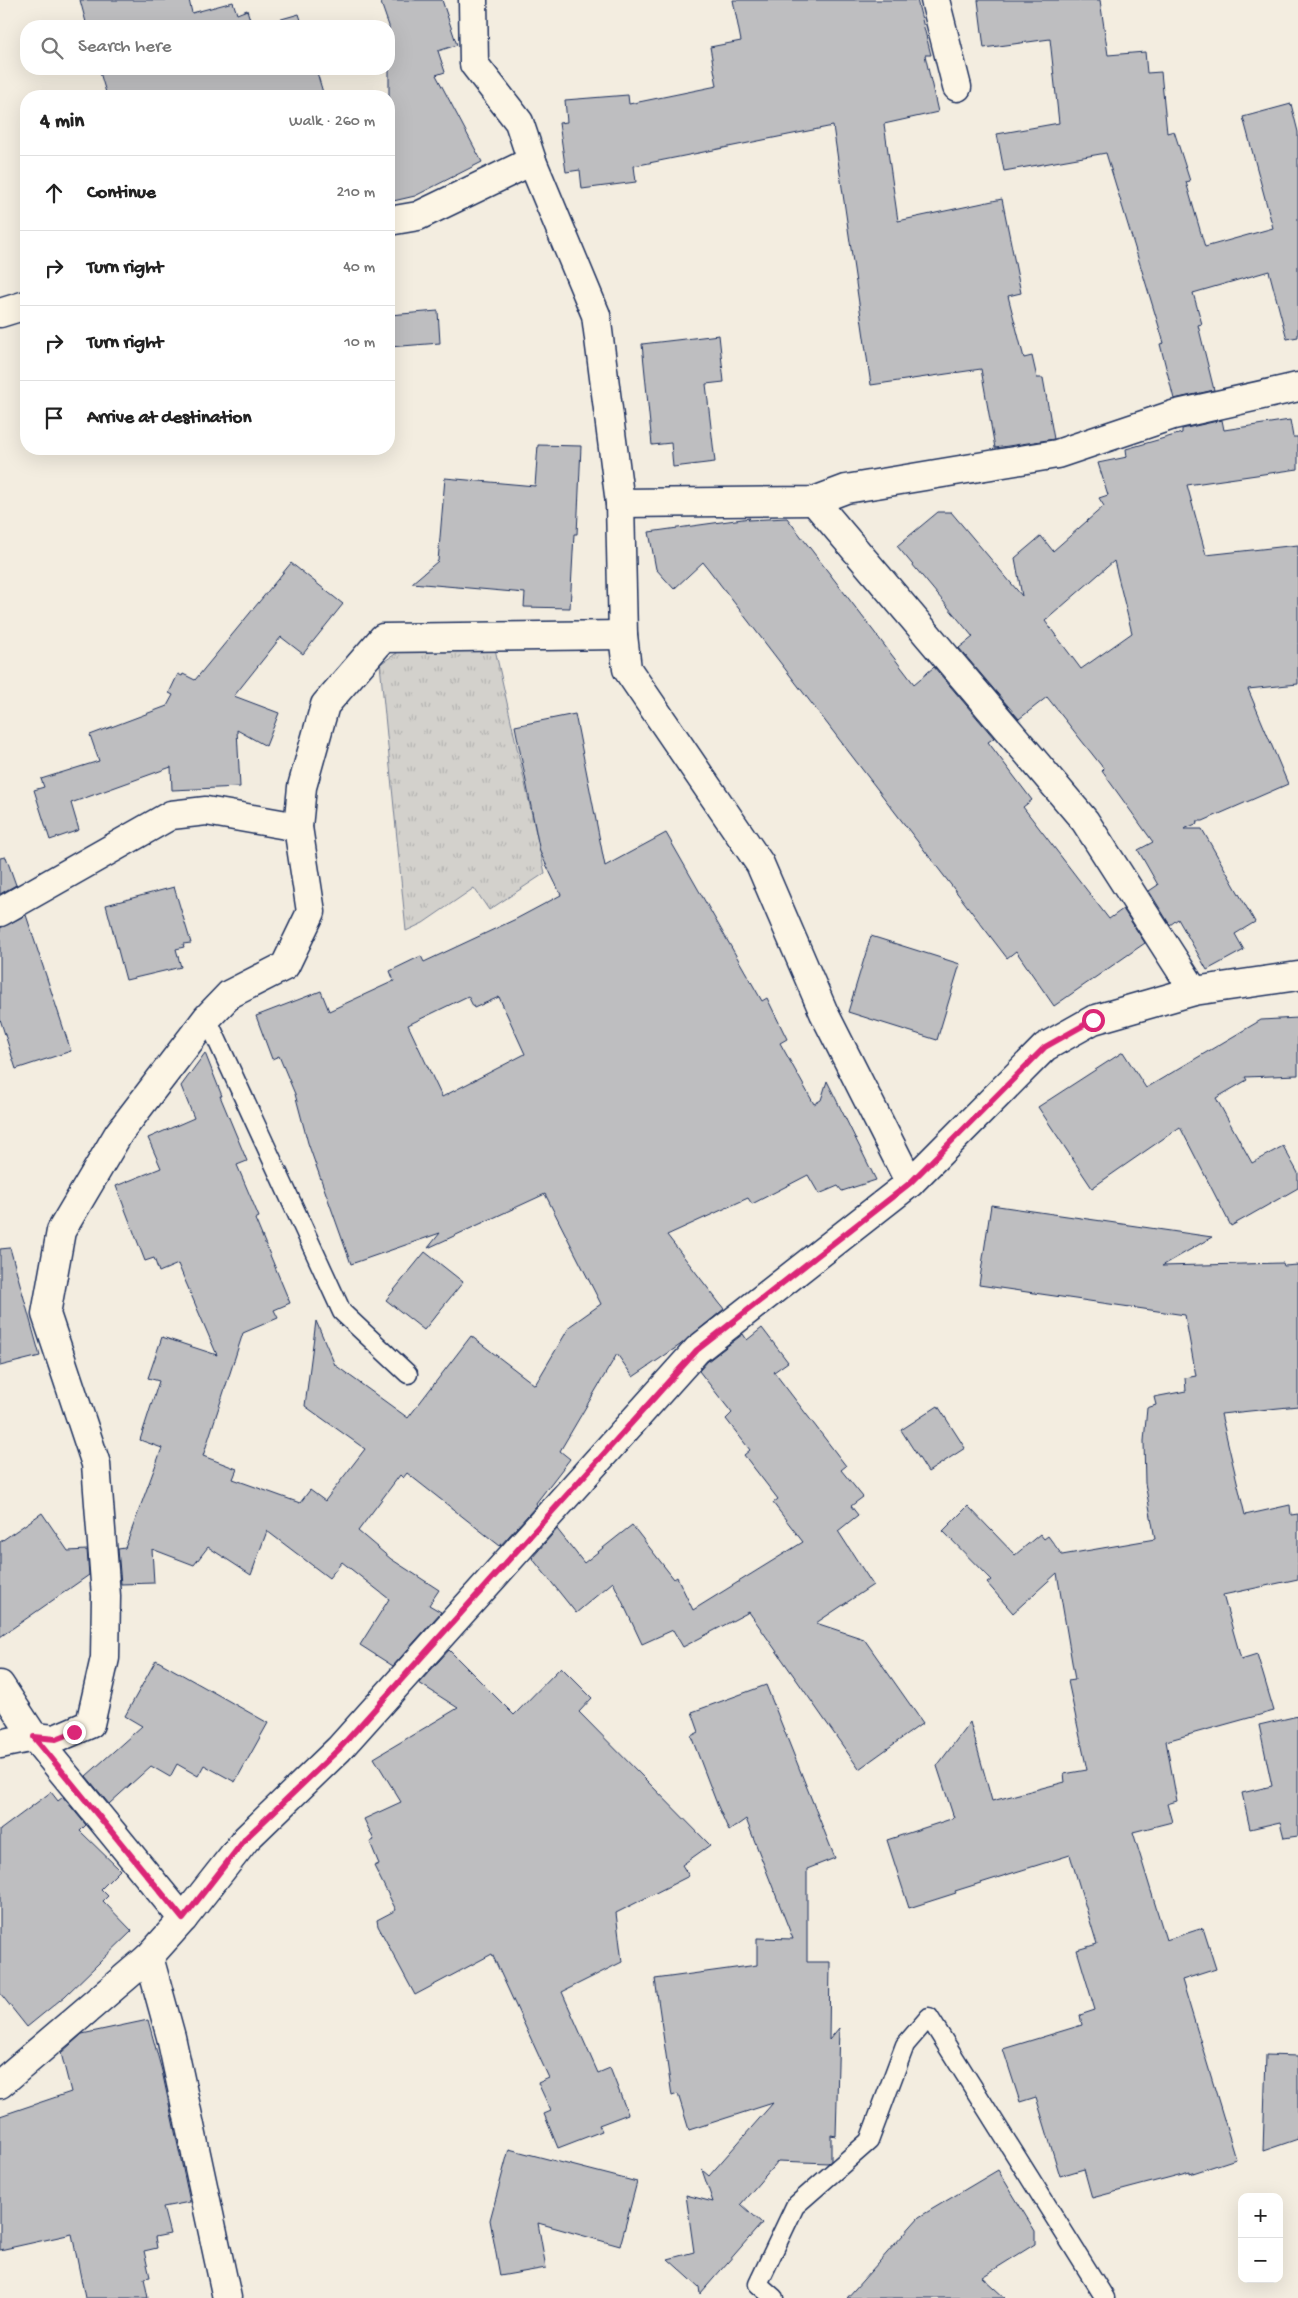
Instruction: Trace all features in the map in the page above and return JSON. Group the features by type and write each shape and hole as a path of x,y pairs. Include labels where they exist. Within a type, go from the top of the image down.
{"street":[{"path":"473,0 474,64 519,122 532,161 596,314 620,503 622,635 627,669 760,864 824,1013 910,1183"},
{"path":"935,0 957,87"},
{"path":"395,220 418,216 532,161"},
{"path":"0,313 20,308"},
{"path":"620,503 814,501 846,489 1057,454 1173,415 1298,387"},
{"path":"814,501 1086,821 1194,991"},
{"path":"0,1744 34,1737 56,1739 90,1724 105,1658 106,1596 96,1464 46,1314 61,1231 119,1133 207,1018 230,994 285,966 311,912 298,826 302,787 325,705 383,638 622,635"},
{"path":"0,912 171,815 206,811 298,826"},
{"path":"0,2084 149,1957 183,1919 246,1838 339,1749 697,1350 910,1183 1045,1047 1093,1020 1194,991 1298,976"},
{"path":"0,1685 34,1737 183,1919"},
{"path":"149,1957 171,2037 227,2298"}],"lane":[{"path":"207,1018 342,1312 408,1374"},
{"path":"774,2298 758,2284 795,2206 869,2141 905,2045 929,2017 1105,2298"}],"green space":[{"path":"495,649 545,873 489,910 474,888 423,923 406,931 380,664 400,651"}],"building":[{"path":"80,0 189,0 192,13 233,2 237,14 247,10 250,20 85,20"},
{"path":"380,0 442,0 457,45 438,51 445,72 436,75 482,162 415,196 395,201 395,90 389,90 389,75 395,75 395,20 387,20"},
{"path":"733,0 917,0 931,55 925,55 938,112 884,124 898,221 1002,199 1021,293 1008,296 1024,358 1032,356 1037,378 1043,378 1054,439 995,448 981,369 871,385 833,126 634,166 636,182 582,189 580,170 566,172 559,123 567,122 565,100 628,95 629,104 717,86 710,47 741,41"},
{"path":"978,0 1100,0 1108,55 1145,52 1147,73 1161,72 1167,133 1174,131 1190,181 1186,182 1205,247 1273,228 1243,117 1291,104 1298,132 1298,337 1287,339 1269,271 1193,293 1202,324 1198,325 1214,390 1174,399 1160,344 1164,343 1106,153 1004,171 997,134 1059,123 1050,39 984,48"},
{"path":"299,14 301,20 278,20"},
{"path":"101,75 318,75 322,90 105,90"},
{"path":"438,311 440,343 395,347 395,315"},
{"path":"719,335 724,382 706,384 715,462 673,467 671,443 652,445 642,344"},
{"path":"1222,420 1224,430 1290,420 1293,437 1298,437 1298,469 1187,485 1206,555 1298,545 1298,684 1248,689 1288,784 1203,821 1197,821 1198,823 1184,829 1202,829 1255,922 1235,934 1244,950 1207,970 1178,919 1170,925 1149,891 1158,885 1138,850 1153,842 1102,771 1104,769 1047,697 1019,719 959,648 973,637 897,546 938,512 951,512 1022,596 1015,558 1041,536 1053,551 1104,506 1099,498 1108,495 1098,463 1127,457 1126,449 1182,433 1182,429","holes":["1114,561 1132,633 1081,669 1045,621"]},
{"path":"538,445 581,446 577,534 574,534 570,608 524,607 525,593 412,583 438,561 445,478 535,486"},
{"path":"750,518 748,520 787,518 914,684 934,667 994,738 988,742 1032,800 1023,807 1109,919 1123,909 1145,943 1054,1006 1016,951 1007,958 703,562 674,589 656,569 649,532"},
{"path":"291,563 343,604 303,654 281,637 234,696 279,713 266,746 237,730 240,787 172,790 171,767 71,803 79,830 50,840 34,790 44,787 41,779 99,761 90,735 167,706 173,695 169,693 178,674 182,676 183,674 195,680"},
{"path":"575,714 605,866 666,833 762,1001 767,998 787,1039 780,1043 814,1104 821,1100 827,1081 876,1180 842,1191 838,1186 819,1194 808,1175 752,1204 748,1198 667,1235 724,1309 680,1345 633,1377 617,1354 560,1451 570,1459 536,1503 537,1505 500,1546 407,1473 403,1478 400,1475 358,1531 391,1559 439,1590 429,1605 441,1612 393,1666 360,1645 389,1599 342,1562 329,1578 267,1531 251,1575 208,1547 194,1565 152,1549 154,1583 121,1584 118,1549 125,1548 162,1448 140,1440 159,1381 148,1378 162,1337 217,1355 178,1264 159,1272 154,1258 145,1261 116,1186 161,1168 148,1138 194,1118 181,1086 205,1053 222,1096 220,1096 247,1161 237,1165 259,1217 255,1219 290,1303 274,1310 278,1318 243,1333 203,1456 237,1469 233,1479 300,1503 310,1490 325,1501 365,1449 305,1406 316,1321 335,1365 408,1418 471,1336 535,1385 570,1326 601,1304 545,1194 428,1248 440,1233 351,1264 308,1143 295,1094 279,1056 272,1059 256,1016 321,991 329,1011 394,981 390,971 421,956 424,962 516,919 561,895 540,852 515,726","holes":["468,996 474,1008 499,997 525,1054 442,1097 408,1025"]},
{"path":"6,857 16,885 0,894 0,858"},
{"path":"174,887 191,943 183,944 184,947 176,949 181,967 126,980 106,905"},
{"path":"26,915 71,1051 16,1069 0,1019 0,928"},
{"path":"871,936 960,964 937,1040 848,1012"},
{"path":"1298,1018 1298,1075 1245,1077 1247,1080 1216,1098 1252,1163 1283,1146 1298,1173 1298,1188 1231,1226 1180,1127 1092,1188 1038,1107 1123,1052 1146,1088 1261,1020"},
{"path":"991,1205 1212,1237 1162,1266 1283,1263 1284,1266 1298,1265 1298,1406 1221,1414 1245,1515 1290,1505 1291,1515 1298,1514 1298,1579 1223,1595 1241,1659 1257,1654 1274,1711 1166,1741 1177,1801 1167,1804 1172,1822 1133,1832 1166,1940 1203,1928 1216,1969 1182,1980 1236,2159 1190,2174 1190,2172 1092,2198 1084,2169 1060,2176 1036,2097 1020,2102 1003,2049 1082,2025 1080,2015 1095,2010 1077,1950 1097,1944 1070,1855 955,1891 956,1893 909,1908 887,1840 954,1818 937,1766 970,1722 992,1801 1065,1782 1064,1774 1087,1770 1068,1681 1075,1680 1057,1573 1013,1613 987,1583 991,1580 943,1531 968,1506 1015,1555 1040,1534 1044,1539 1048,1536 1062,1555 1155,1539 1145,1483 1144,1441 1147,1408 1156,1405 1154,1397 1186,1391 1185,1378 1196,1376 1185,1315 979,1285"},
{"path":"10,1248 40,1356 0,1366 0,1249"},
{"path":"425,1252 463,1282 424,1330 386,1300"},
{"path":"762,1328 788,1362 774,1372 846,1466 841,1470 863,1497 851,1506 858,1515 838,1531 873,1585 816,1623 864,1639 923,1723 859,1769 749,1612 683,1647 673,1630 642,1644 613,1582 576,1613 532,1558 557,1529 584,1563 632,1525 674,1579 677,1577 693,1610 803,1542 773,1503 778,1499 744,1455 750,1450 726,1419 732,1413 699,1371 708,1361 743,1334 747,1340"},
{"path":"938,1406 965,1448 928,1472 901,1430"},
{"path":"42,1513 68,1551 87,1550 89,1575 0,1637 0,1542"},
{"path":"449,1650 514,1715 561,1667 592,1698 579,1712 710,1845 682,1865 689,1876 616,1913 622,1962 562,1992 598,2073 610,2068 628,2114 599,2125 602,2131 558,2148 544,2114 551,2111 538,2083 549,2078 492,1954 415,1995 378,1926 377,1920 396,1910 374,1866 379,1864 370,1842 374,1840 364,1819 401,1802 374,1758 458,1708 419,1683"},
{"path":"156,1660 268,1723 235,1782 204,1765 198,1776 177,1764 170,1777 151,1766 109,1804 86,1776 142,1726 125,1716"},
{"path":"766,1685 835,1858 807,1869 807,1962 830,1962 829,2040 839,2028 836,2136 831,2135 831,2161 828,2163 778,2161 741,2204 762,2223 700,2294 699,2287 668,2259 694,2252 686,2195 713,2202 702,2170 709,2176 773,2103 689,2130 678,2094 672,2096 655,1979 757,1965 757,1938 793,1939 746,1819 729,1831 691,1736 699,1732 692,1712"},
{"path":"1298,1716 1298,1836 1284,1838 1280,1822 1250,1829 1242,1793 1272,1786 1259,1725"},
{"path":"51,1792 58,1801 63,1797 86,1825 80,1831 120,1870 101,1889 108,1896 103,1901 132,1931 65,1996 27,2027 0,1993 0,1830"},
{"path":"148,2020 162,2071 190,2202 163,2207 170,2234 155,2237 157,2248 144,2251 150,2277 144,2278 148,2298 85,2298 72,2234 0,2250 0,2116 71,2092 61,2053 82,2034"},
{"path":"1266,2055 1298,2056 1298,2139 1263,2151"},
{"path":"509,2149 637,2182 620,2246 538,2223 546,2268 500,2276 490,2220"},
{"path":"998,2170 1035,2231 1035,2244 982,2277 1005,2298 847,2298 919,2217"}],"route":[{"path":"74,1732 56,1739 34,1737 183,1919 246,1838 339,1749 697,1350 910,1183 1045,1047 1093,1020"}]}
